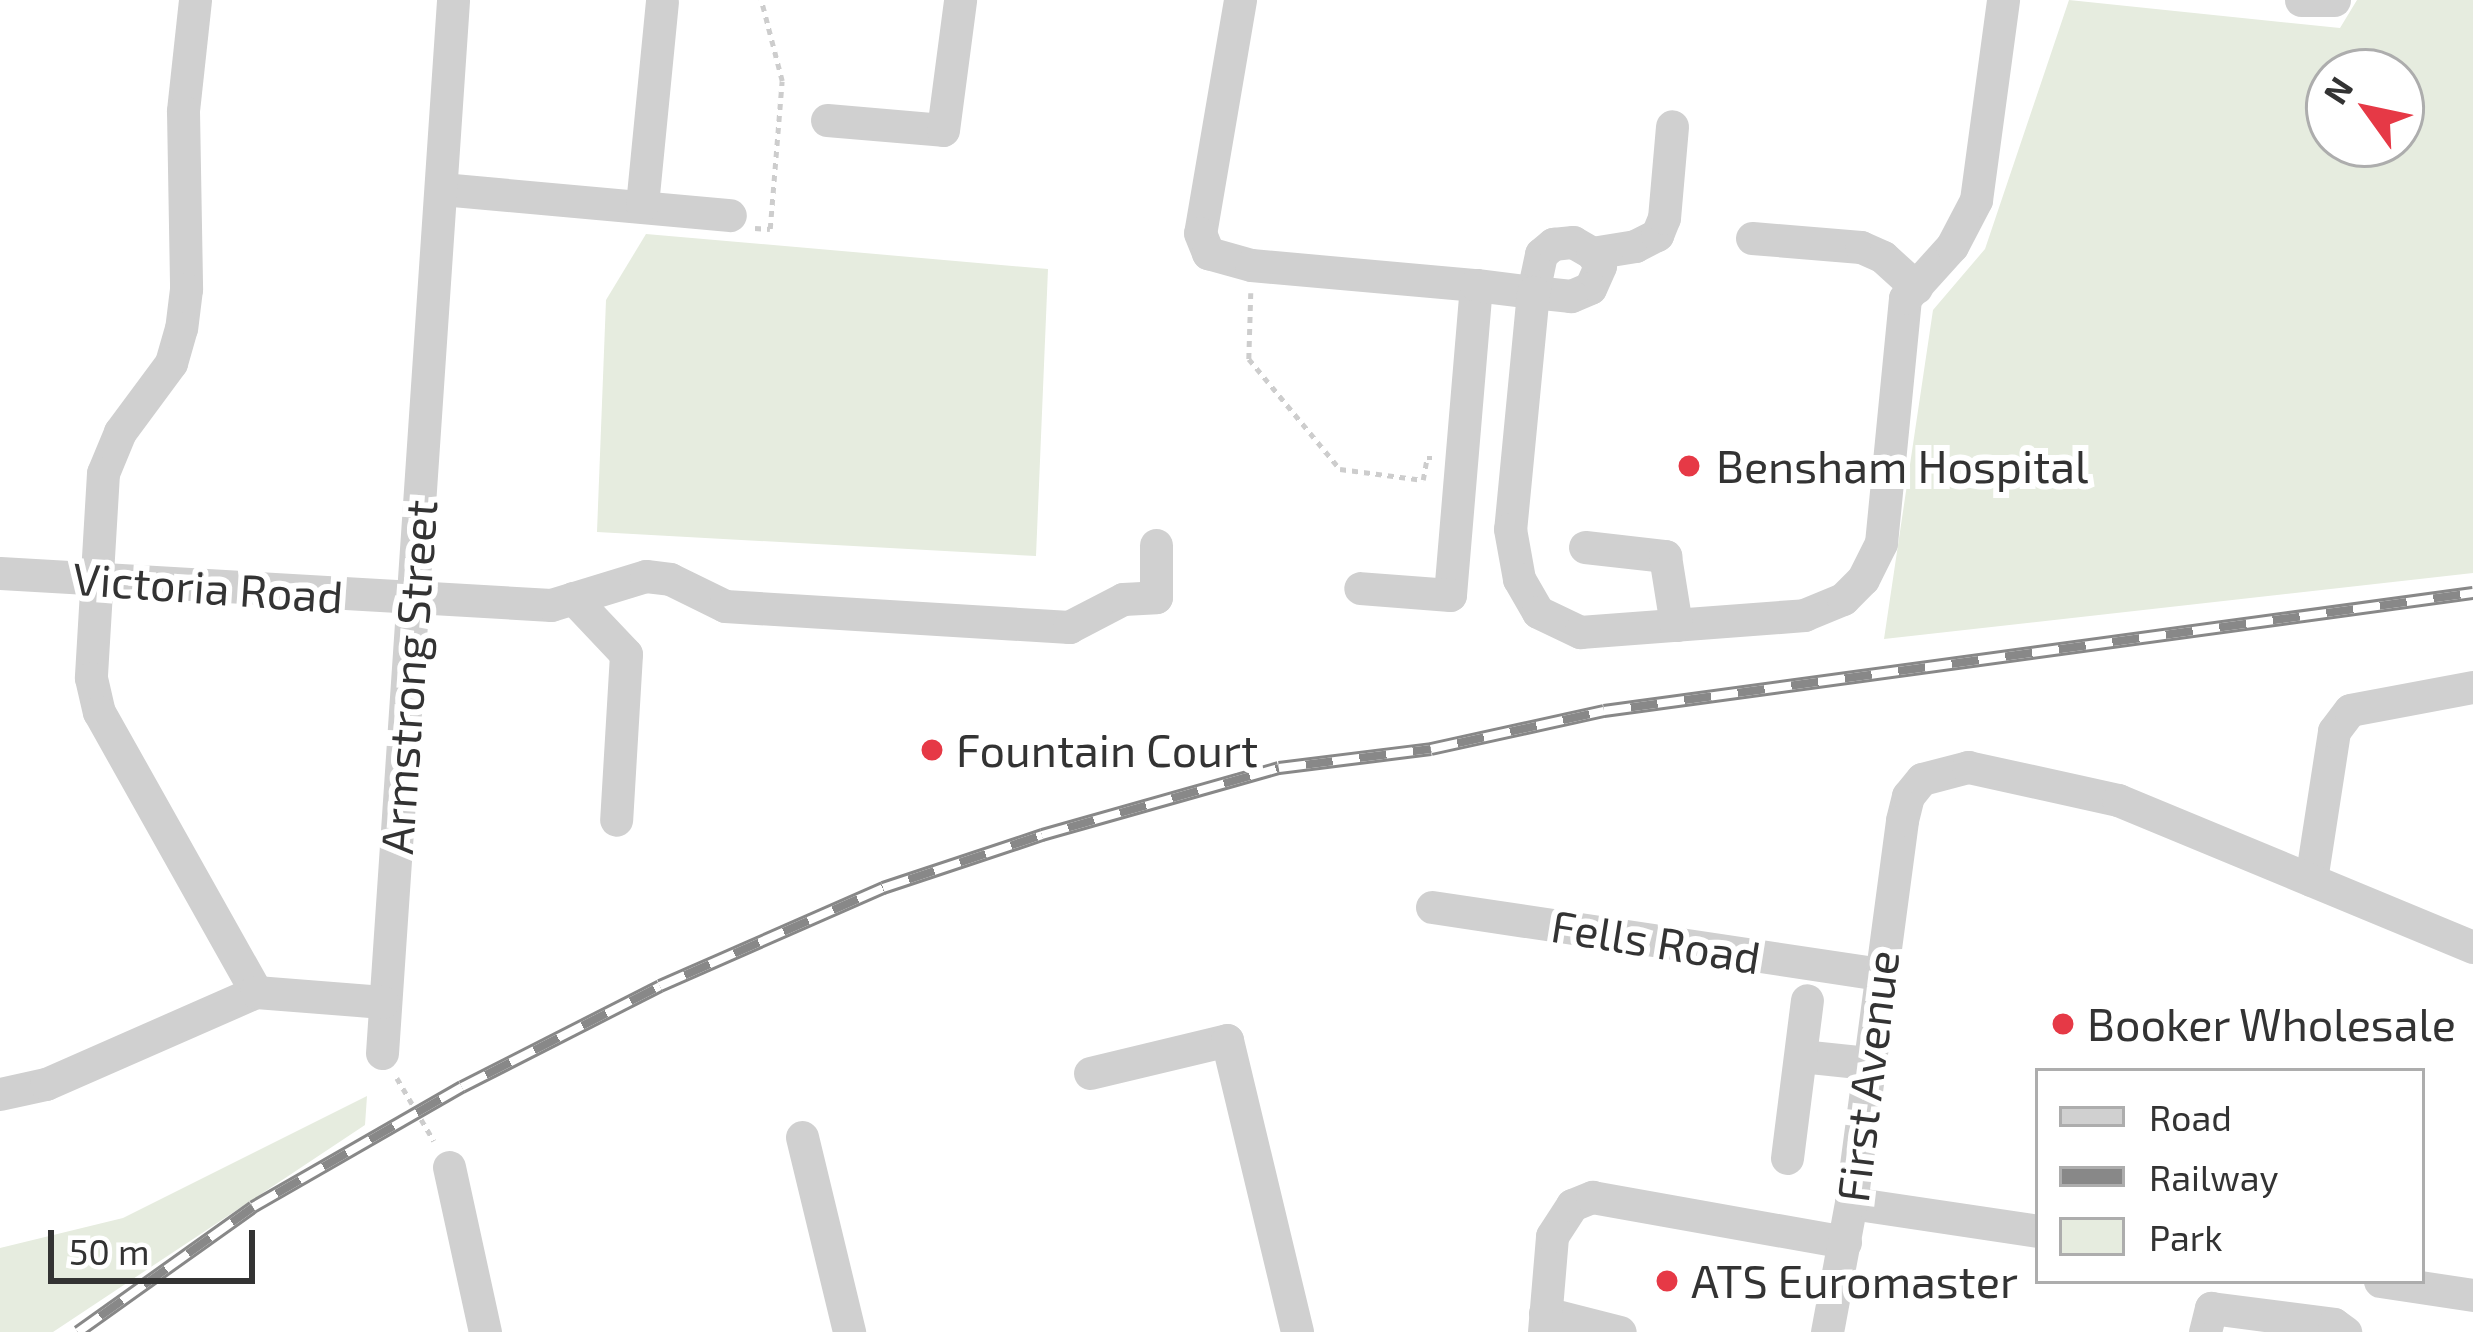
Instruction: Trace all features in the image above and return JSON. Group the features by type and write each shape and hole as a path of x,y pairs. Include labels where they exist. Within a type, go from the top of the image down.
{"street":[{"path":"195,0 183,111 186,289 181,328 157,388 110,449 95,580 92,678 99,712 256,992"},
{"name":"Armstrong Street","path":"382,1053 453,0"},
{"path":"826,120 943,130 959,0"},
{"path":"1240,0 1200,233 1208,253 1251,265 1533,292"},
{"path":"1672,126 1664,218 1657,235 1636,246 1592,253 1573,242 1552,244 1537,265 1510,529 1519,579 1538,612 1580,632 1804,614 1843,598 1863,579 1881,543 1905,298 1952,245 1976,200 2003,0"},
{"path":"2301,0 2334,0"},
{"path":"642,205 662,2"},
{"path":"442,189 730,215"},
{"path":"1752,238 1862,247 1883,257 1916,287"},
{"path":"1360,588 1450,595 1476,285"},
{"name":"Victoria Road","path":"0,573 416,601 551,605 646,576 670,579 724,606 1069,627 1123,599 1156,597 1156,545"},
{"path":"1585,547 1665,556 1676,625"},
{"path":"573,598 626,653 616,820"},
{"path":"2473,688 2350,710 2334,731 2311,880 2473,947"},
{"name":"First Avenue","path":"1827,1332 1851,1203 1902,820 1908,796 1922,779 1968,767 2118,800 2311,880"},
{"name":"Fells Road","path":"1432,908 1879,974"},
{"path":"0,1094 46,1084 256,992 383,1002"},
{"path":"1787,1158 1807,1000"},
{"path":"1090,1073 1227,1040 1297,1332"},
{"path":"1801,1056 1868,1063"},
{"path":"802,1137 849,1332"},
{"path":"448,1167 485,1332"},
{"path":"1620,1332 1544,1323 1552,1236 1572,1204 1592,1197 1845,1242"},
{"path":"1851,1203 2035,1231"},
{"path":"2401,1284 2473,1294"},
{"path":"2205,1332 2211,1308 2278,1325 2334,1324 2344,1332"}],"path":[{"path":"730,215 741,227 770,229 782,81 760,0"},
{"path":"1251,265 1249,358 1340,469 1423,479 1427,458 1461,459"},
{"path":"382,1053 448,1167"}],"green space":[{"path":"2069,0 2340,28 2357,0 2473,0 2473,573 1884,639 1933,310 1985,249"},
{"path":"646,234 1048,269 1036,556 597,532 606,300"},
{"path":"367,1096 365,1125 53,1332 0,1332 0,1248 123,1218"}],"railway":[{"path":"78,1332 253,1207 462,1087 660,986 883,888 1042,835 1279,768 1431,749 1604,711 2473,593"}],"place":[{"name":"Bensham Hospital","path":"1689,466"},
{"name":"Fountain Court","path":"932,750"},
{"name":"Booker Wholesale","path":"2063,1024"},
{"name":"ATS Euromaster","path":"1667,1281"}]}
